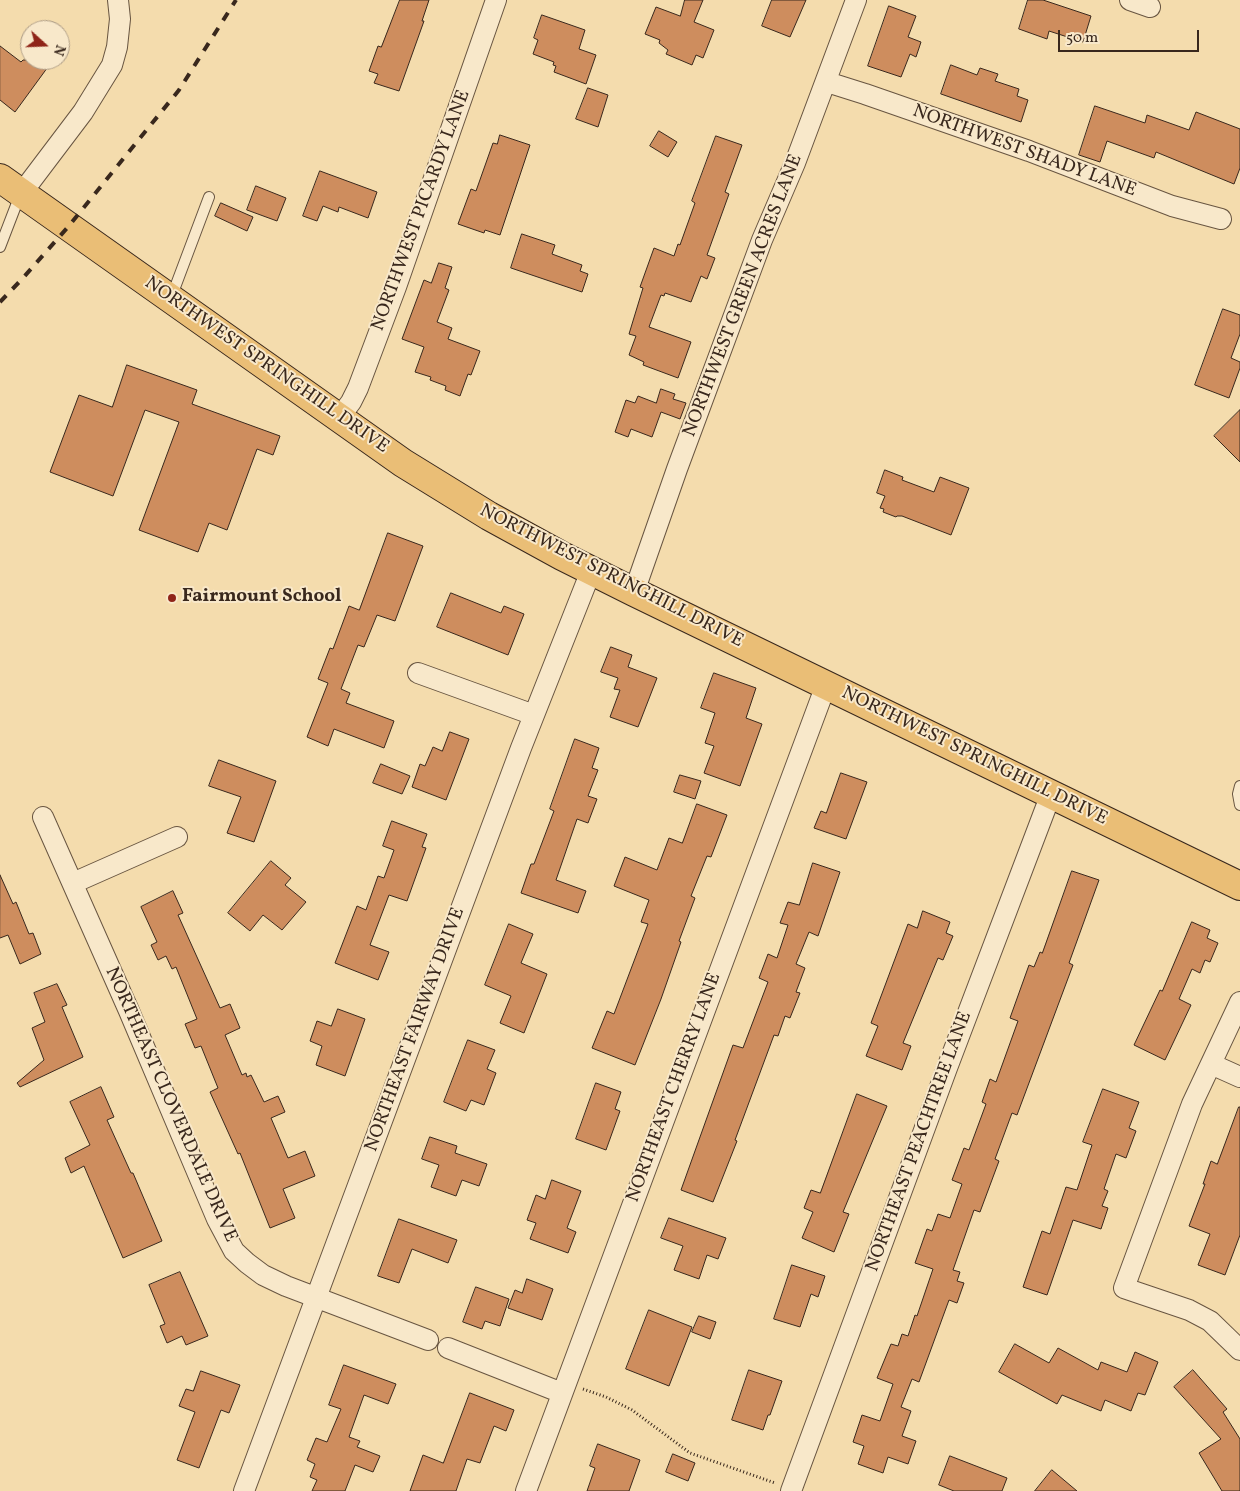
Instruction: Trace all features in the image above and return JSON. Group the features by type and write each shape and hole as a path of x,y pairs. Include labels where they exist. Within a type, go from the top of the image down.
{"main road":[{"name":"NORTHWEST SPRINGHILL DRIVE","path":"10,185 403,463 489,516 591,571 1240,886"}],"street":[{"path":"10,185 28,186 83,112 112,65 117,47 120,19 118,0"},
{"name":"NORTHWEST PICARDY LANE","path":"339,418 351,402 358,388 386,314 496,0"},
{"name":"NORTHWEST GREEN ACRES LANE","path":"634,592 676,470 758,249 795,163 856,0"},
{"path":"1130,0 1150,7"},
{"name":"NORTHWEST SHADY LANE","path":"826,82 1029,151 1172,206 1222,219"},
{"name":"NORTHEAST FAIRWAY DRIVE","path":"244,1491 534,716 591,571"},
{"path":"418,673 534,716"},
{"name":"NORTHEAST CHERRY LANE","path":"526,1491 826,685"},
{"name":"NORTHEAST PEACHTREE LANE","path":"792,1490 947,1068 1051,794"},
{"name":"NORTHEAST CLOVERDALE DRIVE","path":"43,816 129,1011 165,1099 226,1237 234,1250 263,1275 286,1286 428,1340"},
{"path":"73,883 177,837"},
{"path":"1240,1002 1192,1104 1124,1288 1189,1310 1203,1317 1221,1331 1240,1350"},
{"path":"1212,1064 1240,1077"},
{"path":"448,1348 564,1388"}],"lane":[{"path":"0,248 10,185"},
{"path":"170,299 209,196"},
{"path":"1240,786 1238,794 1240,805"}],"path":[{"path":"564,1388 606,1397 632,1410 690,1453 792,1490"}],"building":[{"path":"400,0 429,0 422,21 424,21 399,91 374,83 378,74 369,71 378,46 381,47"},
{"path":"685,0 703,0 694,22 714,30 703,58 696,55 692,65 666,54 668,50 659,43 660,40 645,34 656,7 680,16"},
{"path":"772,0 806,0 790,37 762,26"},
{"path":"1028,0 1043,0 1091,16 1083,42 1049,31 1047,39 1019,29"},
{"path":"889,6 916,16 908,37 921,42 916,57 910,54 901,77 868,66"},
{"path":"542,15 585,30 579,49 596,55 586,84 554,72 556,66 553,65 554,62 533,54 538,40 534,38"},
{"path":"0,46 20,61 20,70 46,70 15,112 0,100"},
{"path":"951,65 977,75 980,68 998,74 995,81 1019,89 1017,96 1028,100 1021,122 941,94"},
{"path":"588,88 608,95 598,127 576,119"},
{"path":"1095,106 1145,123 1147,115 1189,130 1196,112 1240,129 1240,168 1234,184 1156,152 1154,158 1107,141 1100,162 1079,155"},
{"path":"659,131 677,142 668,157 650,146"},
{"path":"500,135 530,145 500,235 485,230 484,233 458,224 471,189 476,191 493,143 497,144"},
{"path":"716,136 742,145 725,192 729,194 707,255 715,258 707,279 701,276 691,302 665,293 664,296 661,295 649,327 691,342 678,378 643,365 644,362 629,355 636,336 629,334 643,288 640,287 654,248 674,256 678,244 680,245 695,203 692,201"},
{"path":"320,171 377,192 368,218 339,207 338,212 323,206 317,221 303,216"},
{"path":"256,186 286,198 277,221 247,210"},
{"path":"221,203 253,217 247,231 215,216"},
{"path":"522,234 555,245 552,254 582,265 580,271 588,274 582,292 511,268"},
{"path":"439,263 452,267 445,288 449,290 437,322 452,328 448,339 480,351 471,375 468,374 460,396 445,390 446,386 430,380 431,377 415,372 424,347 402,339 424,280 431,283"},
{"path":"1223,309 1240,315 1240,334 1231,358 1240,362 1240,368 1229,398 1195,385"},
{"path":"127,365 197,390 192,404 280,436 273,455 257,449 227,530 209,523 198,552 139,530 179,422 145,410 113,496 50,472 79,395 112,407"},
{"path":"661,389 675,394 673,399 686,403 680,419 661,412 652,437 631,429 628,437 615,432 626,400 635,403 638,396 656,403"},
{"path":"1240,410 1240,462 1214,436"},
{"path":"885,470 903,477 902,480 934,492 940,477 969,488 951,535 902,516 896,517 883,512 884,509 880,508 885,496 877,493"},
{"path":"388,533 423,546 395,621 377,615 364,647 358,645 341,689 350,693 346,703 394,721 384,748 334,729 328,746 307,737 328,683 318,679 330,648 333,649 349,606 359,610"},
{"path":"451,593 501,613 504,606 524,614 508,655 437,627"},
{"path":"611,647 632,655 628,667 657,678 638,727 610,717 620,690 614,689 618,678 601,672"},
{"path":"714,673 756,688 746,718 762,724 740,786 704,773 714,746 705,743 715,713 701,708"},
{"path":"450,732 469,739 446,800 412,787 420,764 425,766 433,747 442,751"},
{"path":"575,739 599,748 592,768 598,770 588,796 597,799 588,823 577,819 556,880 586,891 578,913 521,893 531,864 534,864 554,811 550,809"},
{"path":"219,760 276,781 254,842 227,833 241,797 209,786"},
{"path":"381,764 410,776 402,794 373,783"},
{"path":"841,773 867,782 846,839 814,828 821,811 826,813"},
{"path":"680,775 701,781 695,799 674,792"},
{"path":"697,804 727,815 711,857 707,856 691,896 695,898 679,941 681,942 635,1065 592,1048 607,1011 614,1014 648,924 641,922 649,900 614,886 625,857 657,870 669,838 682,843"},
{"path":"392,821 427,834 422,847 426,848 407,901 389,895 370,945 389,952 378,980 335,963 357,906 366,910 378,876 384,878 394,850 383,846"},
{"path":"271,861 291,878 285,885 306,902 282,930 263,915 250,931 228,913"},
{"path":"813,863 840,872 818,936 809,932 796,964 805,968 796,992 800,993 790,1018 785,1016 778,1036 774,1035 735,1140 737,1141 713,1202 681,1190 733,1045 743,1048 768,982 759,978 768,954 777,958 788,925 780,923 788,902 799,905"},
{"path":"1072,871 1099,880 1069,963 1073,965 1017,1115 1012,1113 995,1159 999,1161 980,1212 974,1210 953,1270 960,1272 957,1281 964,1283 957,1303 949,1300 919,1382 912,1379 901,1407 911,1411 902,1436 916,1441 908,1464 888,1457 883,1473 858,1464 864,1446 853,1442 862,1415 880,1421 893,1384 877,1378 891,1344 898,1346 902,1334 908,1336 933,1269 915,1263 927,1229 932,1231 938,1214 950,1218 962,1184 952,1180 964,1148 969,1150 986,1104 982,1102 990,1079 996,1082 1018,1021 1010,1018 1029,965 1034,967 1040,952 1042,953"},
{"path":"0,875 13,904 16,902 29,934 33,933 41,954 20,964 8,935 0,938"},
{"path":"173,891 183,913 178,915 220,1008 230,1004 240,1028 225,1035 242,1075 246,1073 247,1077 251,1075 264,1102 278,1096 285,1112 271,1118 288,1158 305,1151 315,1176 283,1189 295,1218 270,1228 240,1153 238,1154 210,1092 218,1088 201,1046 195,1048 185,1024 197,1019 176,967 172,969 166,956 158,960 151,945 157,942 141,907"},
{"path":"923,911 950,922 946,933 953,936 943,960 938,958 903,1043 911,1046 902,1070 866,1056 878,1026 871,1023 908,924 917,928"},
{"path":"1192,922 1210,930 1207,938 1218,943 1210,962 1205,960 1200,973 1192,969 1179,999 1191,1005 1165,1060 1134,1045 1160,990 1162,991"},
{"path":"509,924 533,934 521,963 547,974 524,1033 500,1023 511,996 485,985"},
{"path":"57,984 67,1005 62,1007 83,1057 20,1087 17,1083 44,1060 32,1028 45,1022 34,993"},
{"path":"338,1009 365,1019 345,1076 316,1065 322,1046 310,1041 317,1021 331,1026"},
{"path":"468,1040 495,1050 487,1069 496,1073 484,1105 471,1100 466,1111 444,1102"},
{"path":"596,1083 621,1092 615,1109 620,1111 606,1150 576,1139"},
{"path":"101,1087 114,1117 107,1120 131,1173 133,1173 162,1241 123,1258 84,1166 71,1173 65,1158 90,1145 70,1102"},
{"path":"1103,1089 1139,1102 1129,1128 1136,1131 1126,1158 1116,1154 1104,1189 1108,1191 1102,1206 1108,1208 1101,1229 1073,1220 1047,1295 1023,1287 1042,1231 1050,1234 1066,1187 1077,1190 1092,1145 1083,1142"},
{"path":"857,1094 887,1106 843,1212 849,1214 834,1252 802,1238 813,1212 804,1208 811,1190 820,1193"},
{"path":"1239,1107 1240,1235 1225,1275 1198,1265 1210,1234 1189,1226 1205,1184 1203,1184 1211,1161 1217,1164"},
{"path":"430,1137 457,1146 455,1153 487,1164 479,1186 462,1180 456,1196 431,1187 439,1165 422,1159"},
{"path":"552,1180 581,1191 567,1228 576,1232 568,1253 530,1239 536,1223 527,1220 536,1195 545,1199"},
{"path":"669,1218 726,1238 718,1259 707,1255 699,1279 674,1270 683,1246 661,1238"},
{"path":"399,1219 457,1240 448,1263 412,1249 399,1283 378,1276"},
{"path":"792,1265 825,1276 818,1297 811,1294 800,1327 774,1319"},
{"path":"180,1272 208,1336 186,1345 182,1336 167,1343 160,1326 165,1324 149,1285"},
{"path":"527,1279 553,1289 542,1320 508,1308 515,1290 522,1293"},
{"path":"476,1287 509,1299 500,1326 485,1321 482,1329 463,1322"},
{"path":"649,1310 692,1327 669,1386 626,1369"},
{"path":"699,1316 716,1322 710,1339 692,1332"},
{"path":"1015,1344 1049,1363 1058,1348 1098,1370 1101,1362 1127,1372 1135,1352 1158,1362 1145,1395 1138,1393 1131,1411 1105,1400 1101,1411 1062,1395 1057,1404 999,1372"},
{"path":"344,1365 396,1384 388,1404 364,1395 349,1437 360,1441 357,1447 380,1456 373,1472 355,1465 345,1491 312,1491 317,1480 310,1477 315,1464 307,1460 316,1438 327,1442 341,1409 329,1405"},
{"path":"749,1370 782,1381 763,1430 732,1420"},
{"path":"1193,1370 1227,1409 1223,1412 1240,1439 1240,1491 1222,1491 1199,1453 1221,1439 1174,1387"},
{"path":"201,1371 240,1385 229,1413 221,1410 199,1468 177,1460 195,1412 179,1406 186,1389 193,1391"},
{"path":"470,1393 514,1410 506,1431 494,1426 480,1463 467,1459 456,1491 410,1491 423,1455 443,1463"},
{"path":"598,1444 640,1460 629,1491 587,1491 595,1468 590,1466"},
{"path":"673,1454 695,1463 688,1481 666,1472"},
{"path":"950,1456 1007,1478 1002,1491 954,1491 939,1485"},
{"path":"1052,1470 1077,1491 1035,1491"}],"railway":[{"path":"0,302 68,227 179,90 236,0"}],"place":[{"name":"Fairmount School","path":"172,598"}]}
